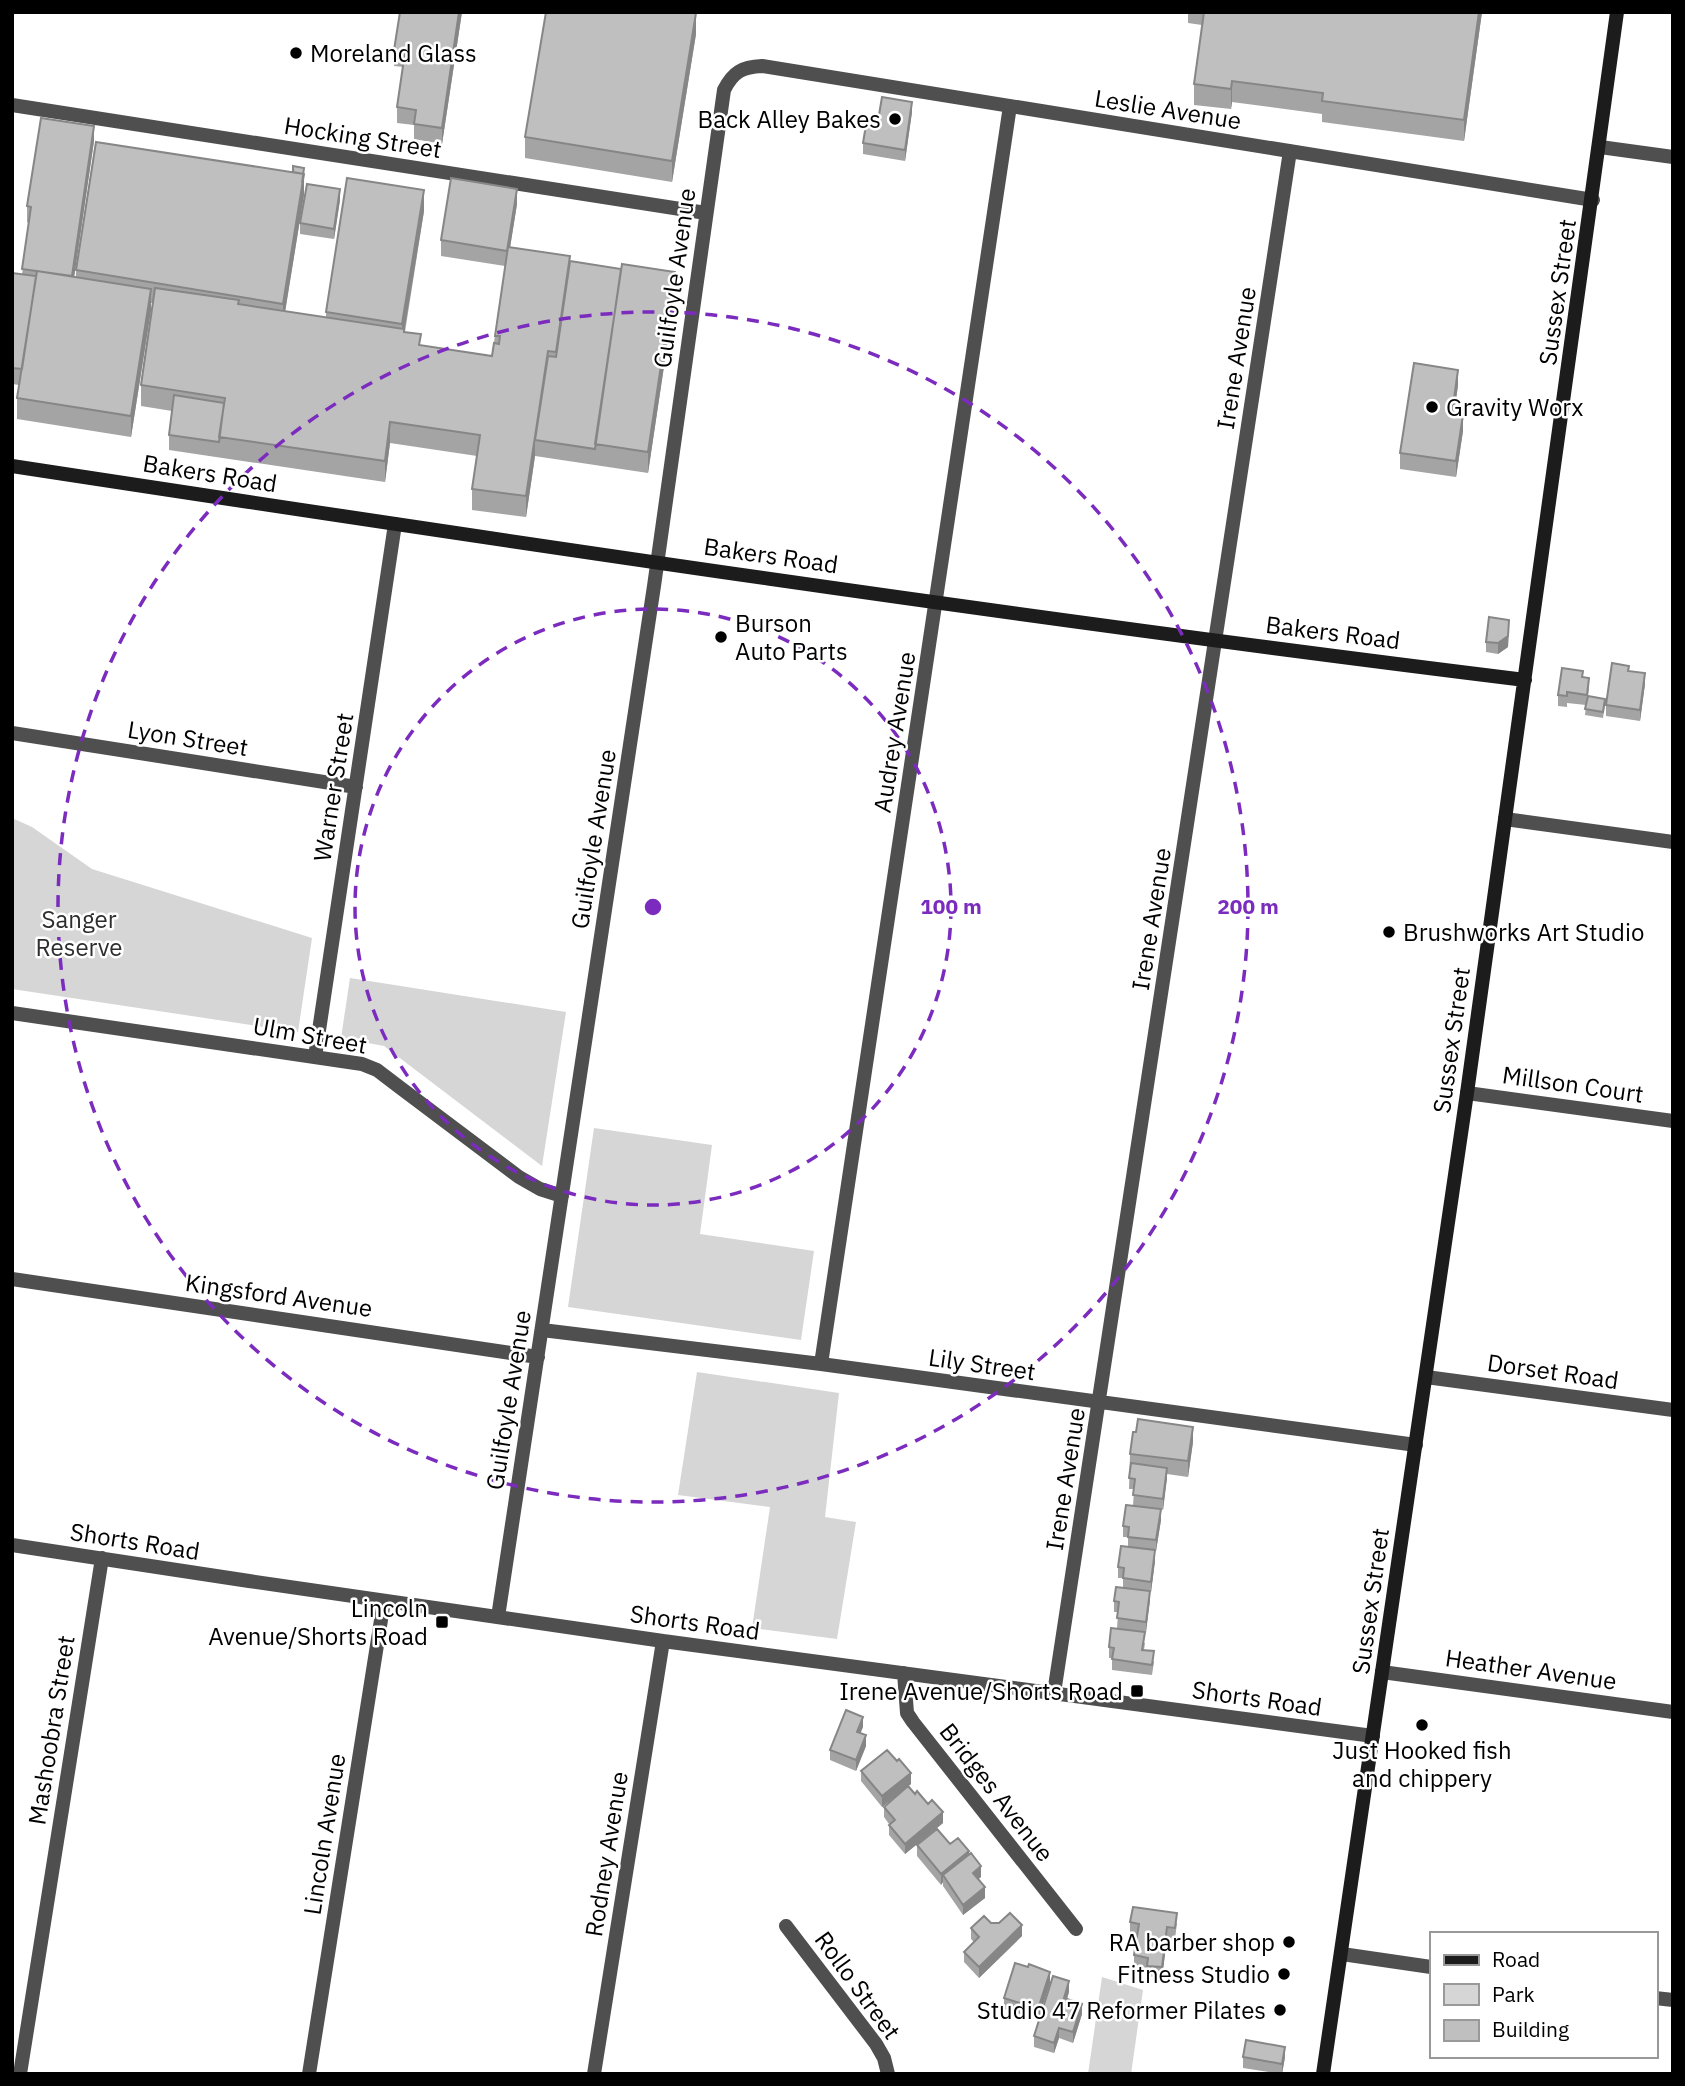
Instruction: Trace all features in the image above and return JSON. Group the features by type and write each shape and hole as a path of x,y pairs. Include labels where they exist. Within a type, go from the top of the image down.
{"street":[{"name":"Sussex Street","path":"1323,2074 1467,1093 1617,12"},
{"name":"Leslie Avenue","path":"737,71 762,66 1592,200"},
{"name":"Guilfoyle Avenue","path":"498,1617 658,562 724,90 737,71"},
{"name":"Hocking Street","path":"12,105 706,213"},
{"name":"Audrey Avenue","path":"821,1364 1010,106"},
{"path":"1600,147 1673,157"},
{"name":"Irene Avenue","path":"1054,1693 1290,151"},
{"name":"Bakers Road","path":"12,466 936,602 1525,680"},
{"name":"Warner Street","path":"315,1057 395,524"},
{"name":"Lyon Street","path":"12,733 356,787"},
{"path":"1505,819 1673,842"},
{"name":"Ulm Street","path":"12,1013 362,1064 377,1070 519,1177 540,1189 562,1196"},
{"name":"Millson Court","path":"1467,1093 1673,1121"},
{"name":"Kingsford Avenue","path":"12,1279 538,1357"},
{"name":"Lily Street","path":"542,1329 1416,1445"},
{"name":"Dorset Road","path":"1426,1377 1673,1410"},
{"name":"Shorts Road","path":"12,1545 663,1641 1373,1736"},
{"name":"Mashoobra Street","path":"20,2074 102,1558"},
{"name":"Lincoln Avenue","path":"309,2074 384,1601"},
{"name":"Rodney Avenue","path":"594,2074 663,1641"},
{"name":"Heather Avenue","path":"1382,1672 1673,1712"},
{"name":"Bridges Avenue","path":"904,1673 907,1713 913,1722 1076,1929"},
{"name":"Rollo Street","path":"786,1926 876,2044 884,2058 888,2074"},
{"path":"1342,1954 1430,1967"}],"green space":[{"name":"Sanger Reserve","path":"12,818 32,827 92,869 312,938 298,1032 12,989"},
{"path":"350,978 566,1012 542,1166 384,1046 341,1038"},
{"path":"594,1128 712,1145 700,1234 814,1251 801,1340 568,1307"},
{"path":"697,1372 839,1393 825,1517 856,1522 837,1639 752,1628 770,1507 678,1495"},
{"path":"1102,1977 1143,1990 1131,2074 1088,2074"}],"building":[{"path":"400,12 459,12 442,128 414,124 416,110 397,107 405,52 394,50"},
{"path":"546,12 696,13 672,161 525,137"},
{"path":"1204,12 1479,12 1464,120 1322,101 1323,93 1232,81 1231,89 1194,84"},
{"path":"882,97 912,102 905,150 863,143 866,125 877,127"},
{"path":"41,118 94,126 72,276 22,269 31,207 27,206"},
{"path":"96,142 304,174 283,304 76,270"},
{"path":"293,166 304,168 303,174 293,172"},
{"path":"347,178 424,190 402,324 326,312"},
{"path":"451,178 517,189 507,251 441,240"},
{"path":"307,184 340,189 334,229 300,223"},
{"path":"508,247 570,256 556,352 548,351 526,496 472,489 480,435 390,422 385,461 219,437 225,398 141,385 155,288 239,300 238,304 404,329 404,332 421,334 419,345 492,356 494,343 499,344 500,336 495,336"},
{"path":"570,261 621,269 595,449 535,440 548,356 556,357"},
{"path":"622,264 675,272 648,452 595,444"},
{"path":"37,271 151,289 131,416 17,398"},
{"path":"12,273 36,276 22,369 12,368"},
{"name":"Gravity Worx","path":"1414,363 1458,370 1452,413 1463,415 1456,461 1400,453"},
{"path":"174,395 224,403 219,442 169,435"},
{"path":"1489,617 1509,620 1508,636 1498,643 1486,642"},
{"path":"1612,663 1629,666 1628,671 1645,673 1640,710 1606,705"},
{"path":"1562,668 1583,671 1582,677 1589,678 1587,695 1567,692 1567,696 1558,695"},
{"path":"1588,696 1605,699 1603,712 1585,709"},
{"path":"1138,1419 1193,1427 1188,1461 1130,1454"},
{"path":"1131,1463 1167,1468 1163,1499 1133,1495 1135,1479 1129,1478"},
{"path":"1126,1505 1161,1509 1156,1540 1128,1537 1129,1527 1123,1526"},
{"path":"1121,1546 1155,1550 1151,1582 1123,1578 1124,1568 1118,1567"},
{"path":"1116,1587 1150,1591 1146,1622 1117,1618 1119,1602 1114,1601"},
{"path":"1111,1628 1145,1632 1142,1650 1154,1651 1152,1665 1112,1659 1114,1648 1109,1647"},
{"path":"846,1710 863,1717 857,1732 866,1735 856,1760 830,1750"},
{"path":"887,1750 911,1773 882,1796 861,1771"},
{"path":"908,1786 915,1794 917,1791 928,1804 932,1800 943,1812 905,1844 889,1825 895,1820 884,1807"},
{"path":"937,1829 950,1844 958,1838 969,1851 941,1874 917,1845"},
{"path":"971,1853 981,1866 973,1873 985,1887 963,1905 943,1875"},
{"path":"1133,1907 1177,1913 1175,1928 1167,1927 1162,1967 1147,1966 1148,1958 1134,1955 1139,1924 1130,1922"},
{"path":"1010,1913 1022,1925 979,1967 964,1952 979,1937 971,1928 984,1916 991,1923 999,1923"},
{"path":"1015,1963 1028,1967 1029,1964 1050,1972 1038,2009 1004,1998"},
{"path":"1053,1976 1069,1981 1064,1998 1082,2004 1073,2032 1059,2028 1054,2043 1034,2036"},
{"path":"1246,2040 1285,2047 1282,2064 1243,2057"}],"place":[{"name":"Moreland Glass","path":"296,53"},
{"name":"Back Alley Bakes","path":"895,119"},
{"name":"Gravity Worx","path":"1432,407"},
{"name":"Burson Auto Parts","path":"721,637"},
{"name":"Brushworks Art Studio","path":"1389,932"},
{"name":"Lincoln Avenue/Shorts Road","path":"442,1622"},
{"name":"Irene Avenue/Shorts Road","path":"1137,1691"},
{"name":"Just Hooked fish and chippery","path":"1422,1725"},
{"name":"RA barber shop","path":"1289,1942"},
{"name":"Fitness Studio","path":"1284,1974"},
{"name":"Studio 47 Reformer Pilates","path":"1280,2010"}]}
